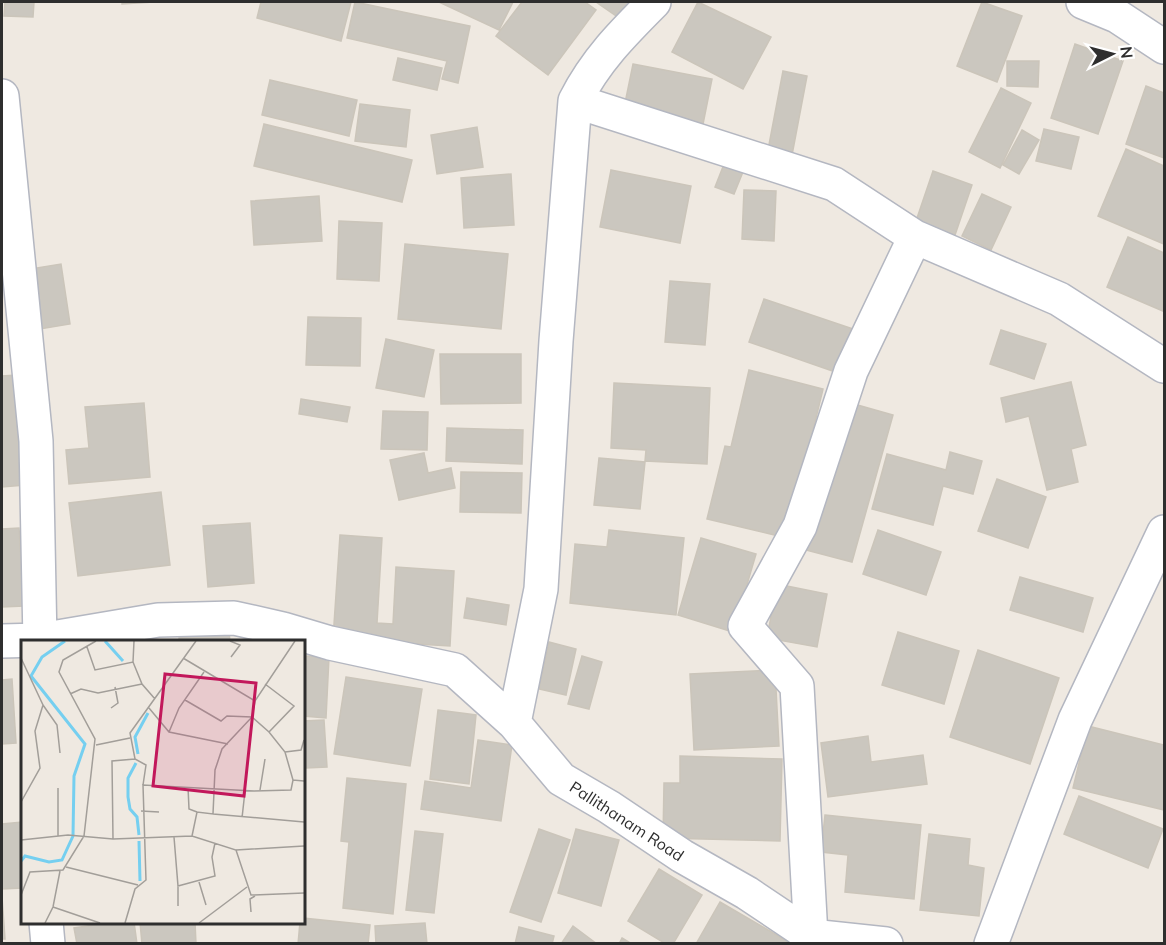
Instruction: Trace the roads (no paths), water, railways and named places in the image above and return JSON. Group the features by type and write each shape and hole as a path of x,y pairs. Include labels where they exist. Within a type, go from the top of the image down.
{"street":[{"path":"514,723 541,589 556,341 575,101 588,75 609,47 654,2"},
{"path":"1083,2 1117,16 1164,46"},
{"path":"2,96 14,356 36,441 40,640"},
{"path":"575,101 834,184 915,237 1059,299 1164,366"},
{"path":"809,940 797,686 745,626 800,526 851,371 915,237"},
{"path":"991,944 1075,720 1164,532"},
{"name":"Pallithanam Road","path":"46,640 158,620 234,618 330,643 455,670 514,723 561,779 609,807 682,856 747,893 809,940 886,944"},
{"name":"Pallithanam Road","path":"2,640 21,640"},
{"path":"46,924 48,944"}]}
